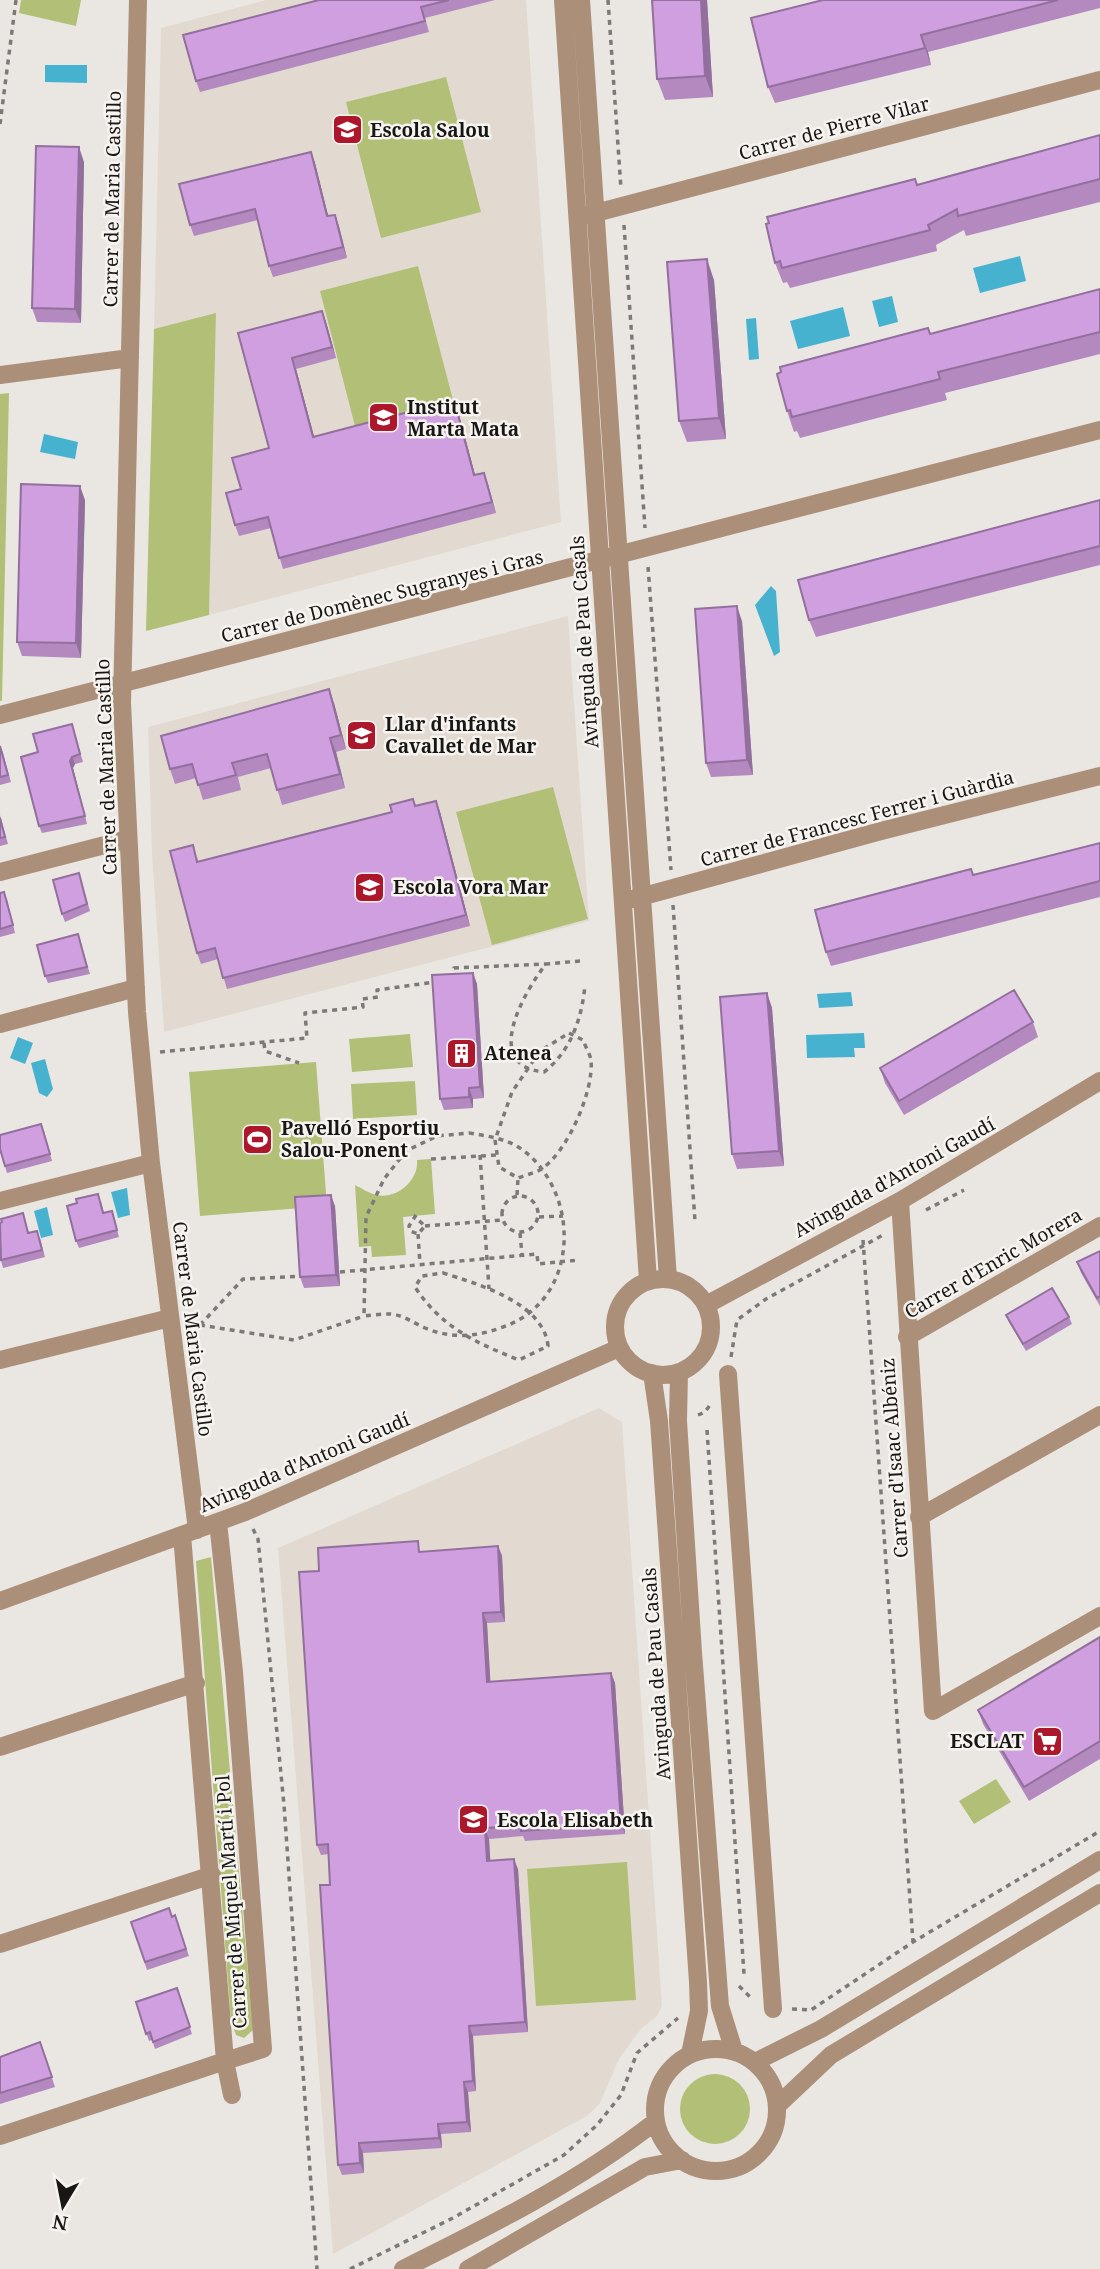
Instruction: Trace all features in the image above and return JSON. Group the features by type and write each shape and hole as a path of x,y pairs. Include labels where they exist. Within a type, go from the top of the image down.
{"street":[{"name":"Carrer de Maria Castillo","path":"138,0 123,684 128,839 135,988 190,1532"},
{"name":"Avinguda de Pau Casals","path":"563,0 648,1281"},
{"path":"581,0 668,1279"},
{"name":"Carrer de Pierre Vilar","path":"578,218 1100,80"},
{"path":"0,375 130,358"},
{"name":"Carrer de Domènec Sugranyes i Gras","path":"0,715 619,557 1100,430"},
{"name":"Carrer de Francesc Ferrer i Guàrdia","path":"624,902 881,831 1100,776"},
{"path":"0,872 128,839"},
{"path":"0,1024 135,988"},
{"name":"Avinguda d'Antoni Gaudí","path":"706,1305 900,1201 1100,1081"},
{"path":"0,1201 151,1163"},
{"name":"Carrer d'Isaac Albéniz","path":"900,1201 933,1712 1100,1616"},
{"name":"Carrer d'Enric Morera","path":"907,1336 1100,1226"},
{"path":"668,1279 694,1290 706,1305 711,1323 709,1340 694,1363 679,1372 652,1373 638,1368 620,1348 615,1330 620,1304 632,1290 648,1281 668,1279"},
{"path":"905,1300 935,1320"},
{"path":"0,1360 170,1318"},
{"name":"Avinguda d'Antoni Gaudí","path":"0,1601 245,1512 620,1348"},
{"name":"Avinguda de Pau Casals","path":"679,1372 678,1421 718,1982 720,2006 734,2051"},
{"name":"Avinguda de Pau Casals","path":"652,1373 659,1422 698,1982 699,2011 690,2054"},
{"path":"728,1374 773,2008"},
{"path":"919,1517 1100,1415"},
{"name":"Carrer de Miquel Martí i Pol","path":"190,1532 196,1683 225,2061 263,2049 235,1686 218,1522"},
{"path":"0,1747 196,1683"},
{"path":"755,2062 821,2029 1100,1860"},
{"path":"0,1944 212,1875"},
{"path":"778,2105 831,2054 1100,1893"},
{"path":"712,2049 734,2051 755,2062 771,2081 778,2105 776,2124 768,2143 747,2163 729,2170 709,2171 682,2160 665,2143 656,2122 655,2104 664,2078 675,2064 690,2054 712,2049"},
{"path":"0,2136 225,2061 232,2095"},
{"path":"403,2269 482,2231 624,2146 656,2122"},
{"path":"468,2269 645,2167 682,2160"}],"path":[{"path":"0,124 16,0"},
{"path":"608,0 695,1221"},
{"path":"141,1054 307,1038 305,1013 363,1007 362,999 378,998 377,990 455,979 454,968 580,961"},
{"path":"546,964 528,986 514,1015 511,1040 517,1062 527,1071 544,1072 558,1062 583,1008 585,985"},
{"path":"569,1033 583,1040 591,1060 587,1087 575,1126 562,1148 543,1168 518,1178 499,1167 496,1137 512,1092 540,1051 569,1033"},
{"path":"264,1042 265,1051 299,1063"},
{"path":"303,1276 243,1279 200,1325 294,1340 364,1316 391,1314 441,1334 466,1337 506,1327 529,1312 558,1275 566,1232 561,1203 543,1168 522,1149 496,1137 469,1133 436,1136 406,1151 384,1179 366,1217 362,1270 364,1316"},
{"path":"480,1155 489,1289"},
{"path":"431,1159 497,1155"},
{"path":"517,1195 518,1178"},
{"path":"728,1374 737,1320 766,1299 863,1248 900,1224 964,1190"},
{"path":"517,1195 529,1196 536,1202 539,1217 531,1228 520,1233 509,1228 502,1220 504,1204 517,1195"},
{"path":"539,1217 563,1216"},
{"path":"418,1234 410,1231 409,1226 416,1217 425,1226"},
{"path":"420,1265 418,1234 425,1226 502,1220"},
{"path":"861,1221 914,1941"},
{"path":"520,1233 522,1256"},
{"path":"340,1272 537,1254 538,1264 579,1260"},
{"path":"443,1273 489,1289 529,1312 547,1332 548,1346 519,1360 466,1337 441,1319 415,1287 422,1276 443,1273"},
{"path":"678,1421 705,1412 711,1402"},
{"path":"707,1430 744,1974"},
{"path":"245,1512 258,1539 284,1805 317,2269"},
{"path":"718,1982 733,1980 761,2008 811,2010 914,1941 1100,1831"},
{"path":"350,2269 453,2218 564,2155 597,2125 621,2095 636,2053 678,2018 680,2007"}],"shaded area":[{"path":"266,0 526,0 561,522 209,615 216,314 154,329 161,28"},
{"path":"568,616 589,921 164,1032 152,854 148,727"},
{"name":"Escola Elisabeth","path":"599,1408 622,1422 662,2006 657,2016 641,2029 619,2059 600,2103 587,2116 333,2254 278,1548"}],"green space":[{"path":"21,0 81,0 76,26 19,13"},
{"path":"446,77 481,212 381,238 346,102"},
{"path":"418,266 453,400 355,426 320,291"},
{"path":"216,313 209,615 146,631 154,329"},
{"path":"9,393 2,701 0,701 0,394"},
{"path":"553,787 588,919 492,945 456,812"},
{"path":"410,1034 413,1067 352,1072 349,1039"},
{"name":"Pavelló Esportiu Salou-Ponent","path":"316,1062 327,1206 200,1216 189,1072"},
{"path":"415,1081 417,1115 353,1119 351,1084"},
{"path":"431,1159 435,1214 403,1217 406,1255 372,1257 371,1246 359,1247 355,1185 376,1195 392,1194 410,1181 417,1167 417,1160"},
{"path":"211,1557 253,2030 244,2038 236,2035 231,2021 196,1561"},
{"path":"996,1779 1011,1802 974,1824 959,1801"},
{"path":"627,1862 636,2000 536,2006 527,1869"},
{"path":"715,2074 740,2084 750,2109 740,2134 715,2144 690,2134 680,2109 690,2084"}],"water":[{"path":"45,65 87,65 87,83 45,82"},
{"path":"1020,256 1026,281 980,293 973,268"},
{"path":"892,296 898,322 879,327 872,301"},
{"path":"843,307 850,336 798,349 790,321"},
{"path":"756,318 759,359 749,360 746,319"},
{"path":"44,434 78,442 75,459 40,452"},
{"path":"771,586 776,591 780,652 774,656 755,605"},
{"path":"851,992 853,1006 819,1008 817,994"},
{"path":"864,1033 865,1048 854,1048 855,1057 807,1058 806,1035"},
{"path":"18,1037 33,1043 25,1064 10,1058"},
{"path":"45,1059 53,1089 47,1097 39,1093 31,1063"},
{"path":"127,1188 130,1215 118,1218 111,1192"},
{"path":"47,1207 53,1235 41,1238 34,1211"}],"building":[{"path":"319,0 449,0 421,7 425,21 196,81 183,35"},
{"path":"652,0 701,0 705,76 657,79"},
{"path":"823,0 1058,0 921,35 925,48 768,87 751,18"},
{"path":"1100,135 1100,179 958,216 957,209 928,225 930,230 782,268 780,261 775,263 766,224 769,223 767,217 915,179 917,185"},
{"path":"36,146 79,147 75,309 32,308"},
{"path":"311,152 327,216 335,215 343,247 269,266 255,209 190,225 179,184"},
{"path":"707,259 719,418 679,421 667,262"},
{"path":"1100,289 1100,332 938,372 940,379 792,417 790,410 787,411 777,374 781,372 780,367 928,328 930,334"},
{"path":"322,311 332,347 292,358 313,437 454,400 474,475 484,473 492,502 279,558 268,517 235,525 226,493 241,489 232,458 269,448 238,333"},
{"path":"21,484 80,486 76,643 17,642"},
{"path":"1100,500 1100,546 809,620 798,580"},
{"path":"737,606 747,760 706,763 695,609"},
{"path":"329,689 341,735 330,738 340,774 277,790 267,754 232,763 236,775 198,785 192,764 170,769 161,736"},
{"path":"72,724 80,754 72,757 70,761 85,816 39,826 21,757 38,752 33,734"},
{"path":"0,746 8,775 0,777"},
{"path":"413,799 415,806 436,801 466,915 223,978 215,948 197,953 170,851 193,845 197,862 392,812 390,805"},
{"path":"0,818 5,837 0,838"},
{"path":"1100,843 1100,881 826,952 815,910 971,869 973,875"},
{"path":"79,873 87,904 62,914 53,880"},
{"path":"4,892 13,925 0,929 0,893"},
{"path":"78,934 87,967 45,976 37,945"},
{"name":"Atenea","path":"473,973 480,1087 469,1088 469,1097 440,1099 432,975"},
{"path":"1014,990 1033,1022 899,1101 880,1068"},
{"path":"767,993 779,1151 732,1154 720,997"},
{"path":"41,1124 50,1154 5,1166 0,1149 0,1135"},
{"path":"98,1194 103,1213 112,1211 117,1230 76,1241 67,1206 77,1203 76,1199"},
{"path":"331,1195 336,1275 300,1277 295,1197"},
{"path":"23,1213 28,1233 37,1231 42,1250 1,1260 1,1219"},
{"path":"1100,1251 1100,1296 1097,1298 1077,1262"},
{"path":"1052,1288 1069,1317 1023,1344 1006,1315"},
{"path":"418,1541 419,1552 498,1546 501,1612 483,1613 487,1682 611,1673 621,1824 521,1831 521,1826 485,1828 487,1861 514,1859 525,2022 469,2026 473,2081 464,2082 467,2122 438,2124 439,2138 359,2143 360,2163 338,2165 320,1885 330,1885 328,1844 317,1845 299,1572 319,1571 318,1548"},
{"name":"ESCLAT","path":"1100,1637 1100,1741 1024,1787 978,1710"},
{"path":"169,1908 172,1917 175,1915 186,1949 145,1962 131,1922"},
{"path":"177,1988 190,2027 153,2042 150,2032 146,2034 136,2002"},
{"path":"40,2042 52,2077 0,2093 0,2057"}],"place":[{"name":"Escola Salou","path":"347,130"},
{"name":"Institut Marta Mata","path":"384,418"},
{"name":"Llar d'infants Cavallet de Mar","path":"362,735"},
{"name":"Escola Vora Mar","path":"370,887"},
{"name":"Atenea","path":"461,1053"},
{"name":"Pavelló Esportiu Salou-Ponent","path":"258,1139"},
{"name":"ESCLAT","path":"1047,1741"},
{"name":"Escola Elisabeth","path":"474,1820"}]}
